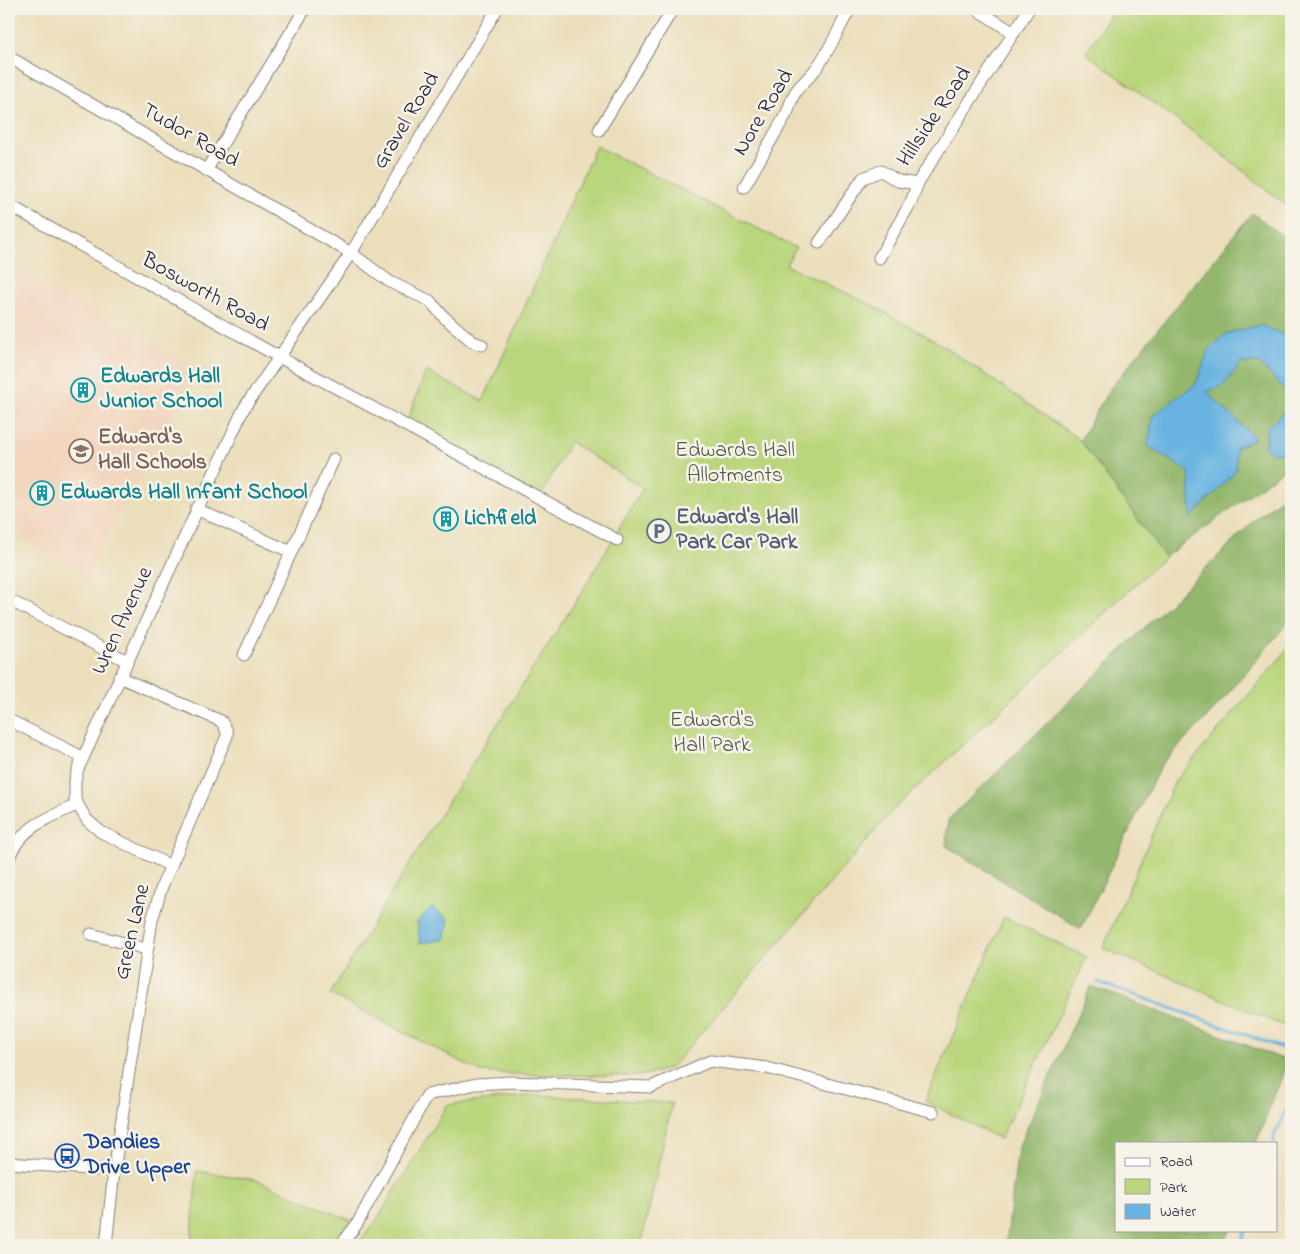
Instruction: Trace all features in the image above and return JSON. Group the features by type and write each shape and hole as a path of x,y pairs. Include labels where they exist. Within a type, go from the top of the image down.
{"street":[{"path":"207,169 305,9"},
{"name":"Gravel Road","path":"279,358 351,253 497,9"},
{"path":"598,130 672,9"},
{"name":"Nore Road","path":"744,187 788,111 792,98 800,84 815,70 850,9"},
{"path":"976,9 1014,33"},
{"name":"Hillside Road","path":"819,243 863,178 881,171 898,181 918,183 1028,9"},
{"name":"Tudor Road","path":"9,56 351,253 390,282 427,298 466,336 482,345"},
{"path":"879,258 911,202 918,183"},
{"name":"Bosworth Road","path":"9,205 279,358 383,412 617,540"},
{"name":"Wren Avenue","path":"77,805 75,780 82,757 244,408 279,358"},
{"path":"244,655 334,459"},
{"path":"196,509 291,552"},
{"path":"9,600 126,661"},
{"name":"Green Lane","path":"106,1245 114,1171 146,949 156,903 225,742 227,731 221,721 215,718 119,677"},
{"path":"9,720 82,757"},
{"path":"9,858 18,842 33,826 77,805 87,820 101,832 171,866"},
{"path":"91,934 146,949"},
{"path":"341,1245 357,1224 427,1095 476,1084 531,1082 650,1087 710,1061 767,1068 933,1112"},
{"path":"9,1162 114,1171"}],"shaded area":[{"name":"Edward's Hall Schools","path":"9,265 198,369 87,573 9,533"}],"green space":[{"path":"1114,9 1291,9 1291,209 1207,142 1086,53"},
{"name":"Edward's Hall Park","path":"596,146 796,248 786,265 872,305 942,345 1080,440 1165,557 894,809 671,1068 639,1076 530,1075 481,1072 330,994 429,832 583,590 643,488 570,442 540,498 406,424 426,371 483,401"},
{"path":"1252,213 1291,242 1291,464 1165,557 1080,440 1109,390"},
{"path":"1291,491 1291,619 1214,710 1161,765 1081,929 946,846 948,820 1259,516"},
{"path":"1291,645 1291,1029 1103,948 1175,781"},
{"path":"1004,917 1087,957 1000,1139 925,1101"},
{"path":"1091,986 1288,1061 1256,1142 1115,1142 1115,1232 1229,1232 1224,1245 1006,1245 1018,1148"},
{"path":"536,1095 672,1103 641,1245 356,1245 375,1223 447,1105"},
{"path":"197,1171 257,1180 352,1221 334,1245 191,1245"}],"water":[{"path":"1260,325 1291,338 1291,390 1286,391 1259,363 1241,363 1224,385 1207,392 1252,435 1254,440 1236,447 1236,471 1191,518 1189,472 1148,446 1153,415 1196,384 1208,351 1225,334"},
{"path":"1283,413 1291,416 1291,451 1272,453 1265,447 1267,427"},
{"path":"432,907 449,920 444,940 420,943 417,922"}],"waterway":[{"path":"1098,982 1291,1051"},
{"path":"1274,1142 1274,1136 1291,1101"},
{"path":"1240,1245 1245,1232"}],"place":[{"name":"Edwards Hall Junior School","path":"83,390"},
{"name":"Edward's Hall Schools","path":"81,451"},
{"name":"Edwards Hall Infant School","path":"42,493"},
{"name":"Lichfield","path":"446,519"},
{"name":"Edward's Hall Park Car Park","path":"659,531"},
{"name":"Dandies Drive Upper","path":"67,1156"}],"park label":[{"name":"Edwards Hall Allotments","path":"735,464"}]}
